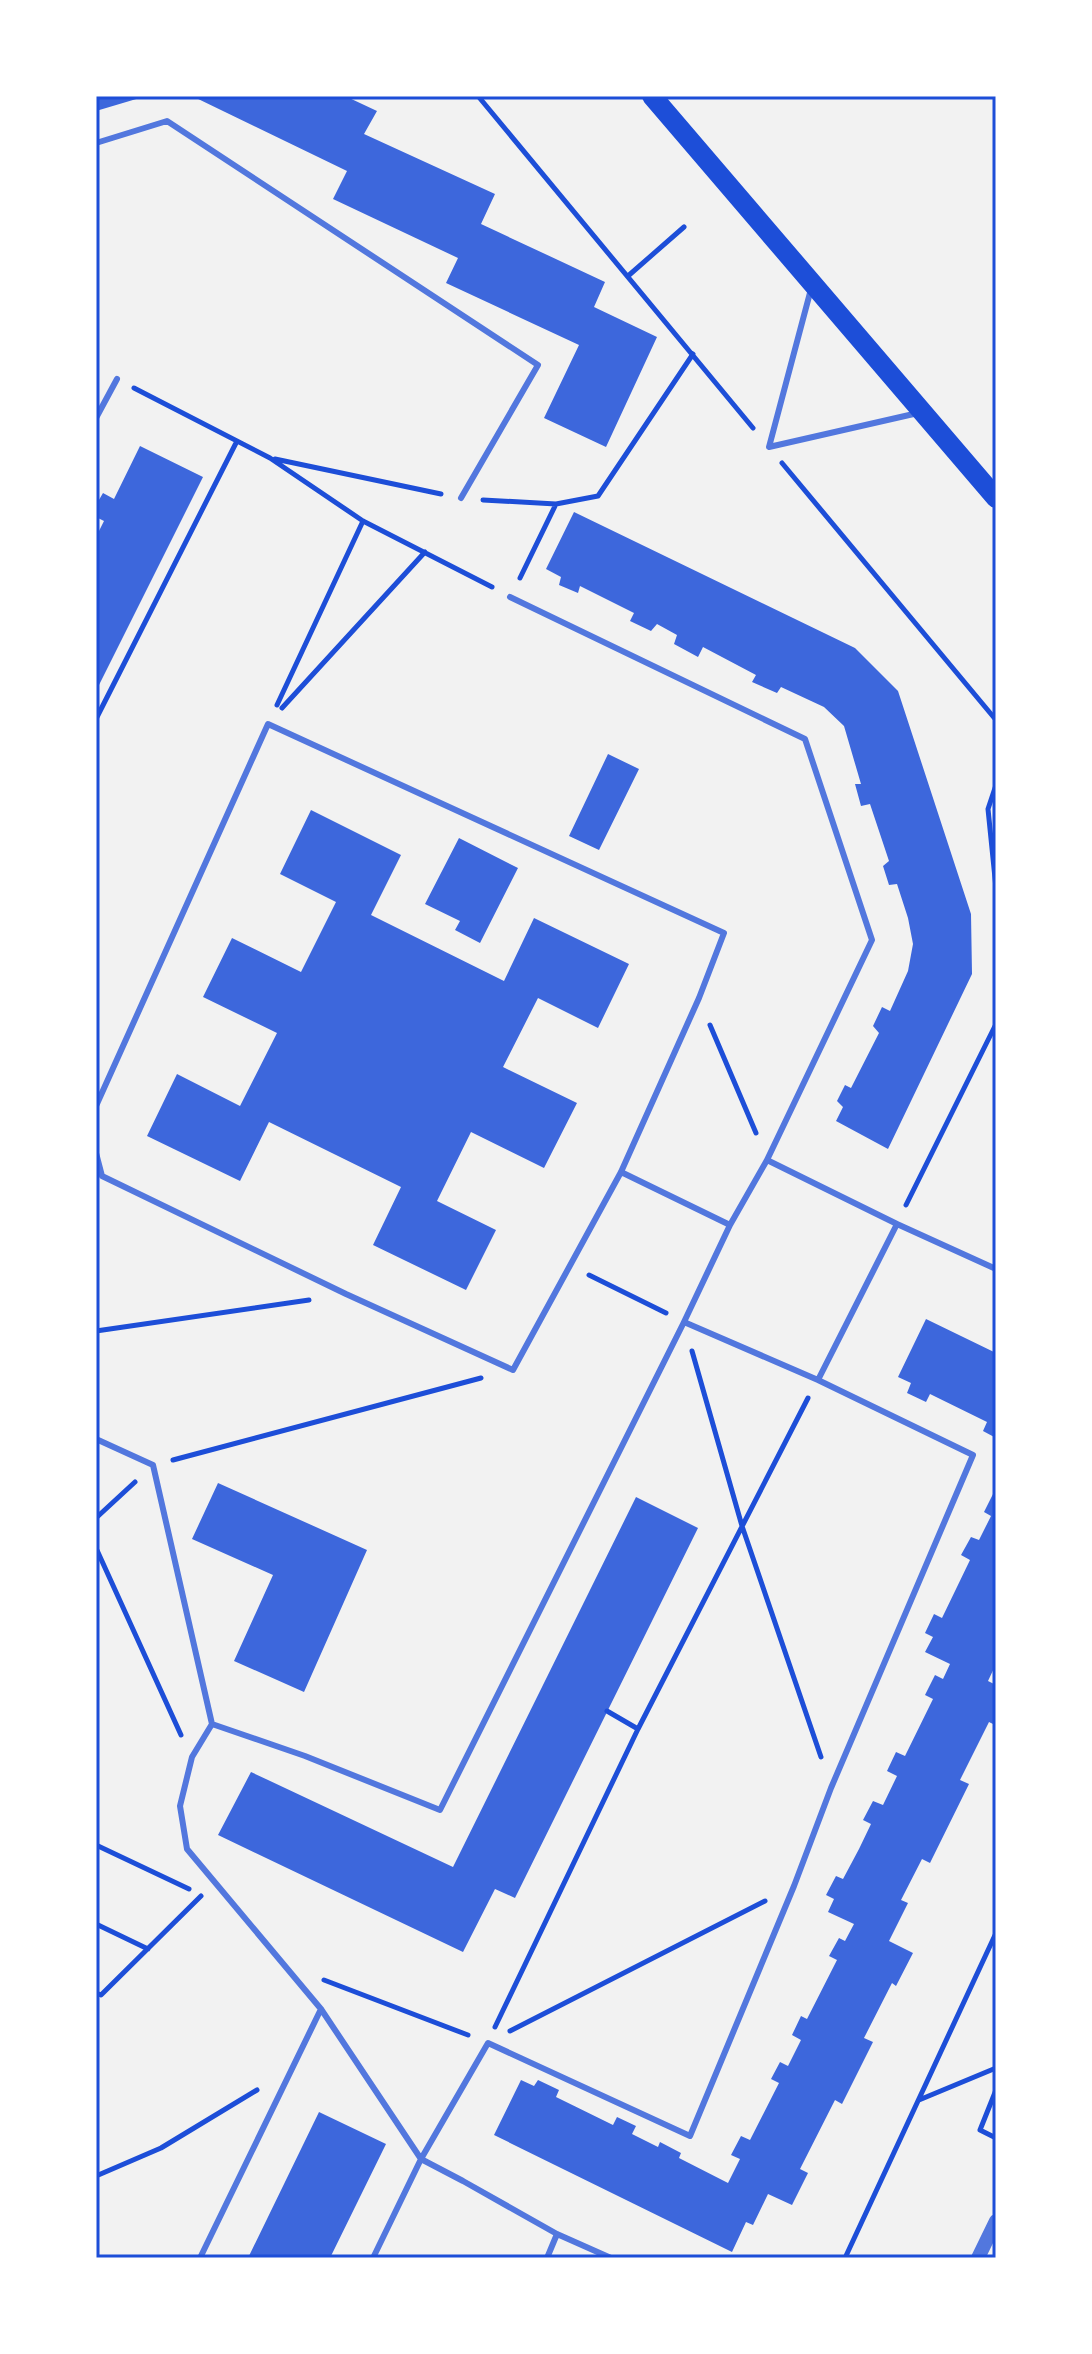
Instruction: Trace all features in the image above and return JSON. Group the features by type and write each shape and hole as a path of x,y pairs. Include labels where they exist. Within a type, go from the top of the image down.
{"main road":[{"path":"652,96 996,498"}],"street":[{"path":"978,2258 996,2221"}],"lane":[{"path":"96,143 167,121 538,365 461,498"},
{"path":"813,284 769,447 922,412"},
{"path":"96,418 117,379"},
{"path":"212,1724 305,1756 440,1810 730,1225 767,1160 872,940 805,739 510,597"},
{"path":"96,1106 268,724 724,933 699,998 621,1172 513,1370 346,1294 102,1176 96,1153"},
{"path":"767,1160 897,1224 995,1266"},
{"path":"621,1172 730,1225"},
{"path":"818,1380 897,1224"},
{"path":"373,2258 421,2159 488,2043 690,2136 794,1886 831,1788 973,1455 818,1380 684,1322"},
{"path":"96,1439 153,1465 212,1724 192,1757 180,1806 187,1849 321,2009 421,2159 557,2234 611,2258"},
{"path":"200,2258 321,2009"},
{"path":"547,2258 557,2234"}],"path":[{"path":"478,96 996,720"},
{"path":"628,276 684,227"},
{"path":"270,458 461,498 556,504 598,496 693,354"},
{"path":"117,379 270,458 363,521 510,597 556,504"},
{"path":"96,719 237,441"},
{"path":"268,724 363,521"},
{"path":"268,724 425,552"},
{"path":"996,785 988,809 996,888"},
{"path":"699,998 767,1160"},
{"path":"897,1224 996,1024"},
{"path":"570,1265 684,1322 742,1526 831,1788"},
{"path":"96,1331 346,1294"},
{"path":"96,1518 153,1465 513,1370"},
{"path":"488,2043 638,1729 818,1380"},
{"path":"96,1548 192,1757"},
{"path":"607,1711 638,1729"},
{"path":"96,1845 203,1895"},
{"path":"96,1993 101,1995 214,1883"},
{"path":"282,1963 488,2043 794,1886"},
{"path":"96,1924 148,1949"},
{"path":"845,2258 996,1933"},
{"path":"918,2100 996,2068"},
{"path":"96,2176 161,2148 292,2070"},
{"path":"996,2090 980,2130 996,2138"}],"building":[{"path":"96,96 143,96 143,97 96,111"},
{"path":"192,96 345,96 377,111 364,134 495,194 481,224 605,282 594,307 657,337 606,447 544,418 579,345 446,283 458,258 333,199 347,171"},
{"path":"140,446 203,477 96,691 96,537 104,521 96,517 96,505 103,493 114,499"},
{"path":"574,512 855,648 898,691 971,914 972,974 888,1149 836,1121 843,1107 837,1101 845,1085 851,1088 879,1033 873,1026 882,1007 890,1011 908,971 913,944 897,884 889,885 883,866 889,861 870,804 861,806 855,784 861,784 844,726 824,707 781,687 777,693 752,682 756,675 703,647 698,657 674,644 677,635 657,624 651,631 630,621 634,613 580,586 578,593 559,585 561,577 546,569"},
{"path":"608,754 639,769 599,850 569,836"},
{"path":"311,810 401,855 371,915 504,981 534,918 629,964 598,1028 538,998 503,1067 577,1103 544,1168 471,1132 437,1201 496,1230 466,1290 373,1245 401,1187 269,1122 240,1181 147,1136 177,1074 240,1106 277,1033 203,997 232,938 301,972 336,902 280,874"},
{"path":"459,838 518,868 480,943 455,930 460,921 425,904"},
{"path":"926,1319 996,1353 996,1438 983,1431 987,1422 930,1394 926,1402 907,1393 911,1383 898,1377"},
{"path":"218,1483 367,1550 304,1692 234,1661 273,1575 192,1539"},
{"path":"996,1488 996,1664 988,1681 996,1685 996,1723 989,1722 960,1780 969,1784 930,1863 922,1859 901,1900 908,1903 889,1941 913,1953 896,1986 892,1983 864,2038 873,2042 842,2104 835,2100 800,2169 808,2173 792,2205 768,2194 753,2225 746,2222 732,2252 494,2135 521,2080 534,2086 538,2080 559,2090 556,2097 613,2125 617,2117 636,2126 632,2134 658,2147 660,2142 681,2153 679,2158 728,2183 740,2159 731,2155 741,2136 750,2140 779,2083 771,2079 780,2062 788,2066 801,2040 792,2035 801,2016 807,2019 837,1960 829,1956 839,1938 845,1941 854,1924 828,1912 834,1899 826,1895 836,1876 843,1879 859,1849 871,1824 863,1820 873,1801 883,1805 897,1776 887,1771 896,1752 905,1756 933,1699 925,1695 935,1675 943,1679 950,1664 925,1652 933,1637 925,1633 934,1614 942,1618 970,1560 961,1555 971,1537 979,1540 991,1516 984,1512"},
{"path":"636,1497 698,1528 515,1898 495,1889 463,1952 218,1835 251,1772 453,1867"},
{"path":"319,2112 386,2144 330,2258 248,2258"}]}
